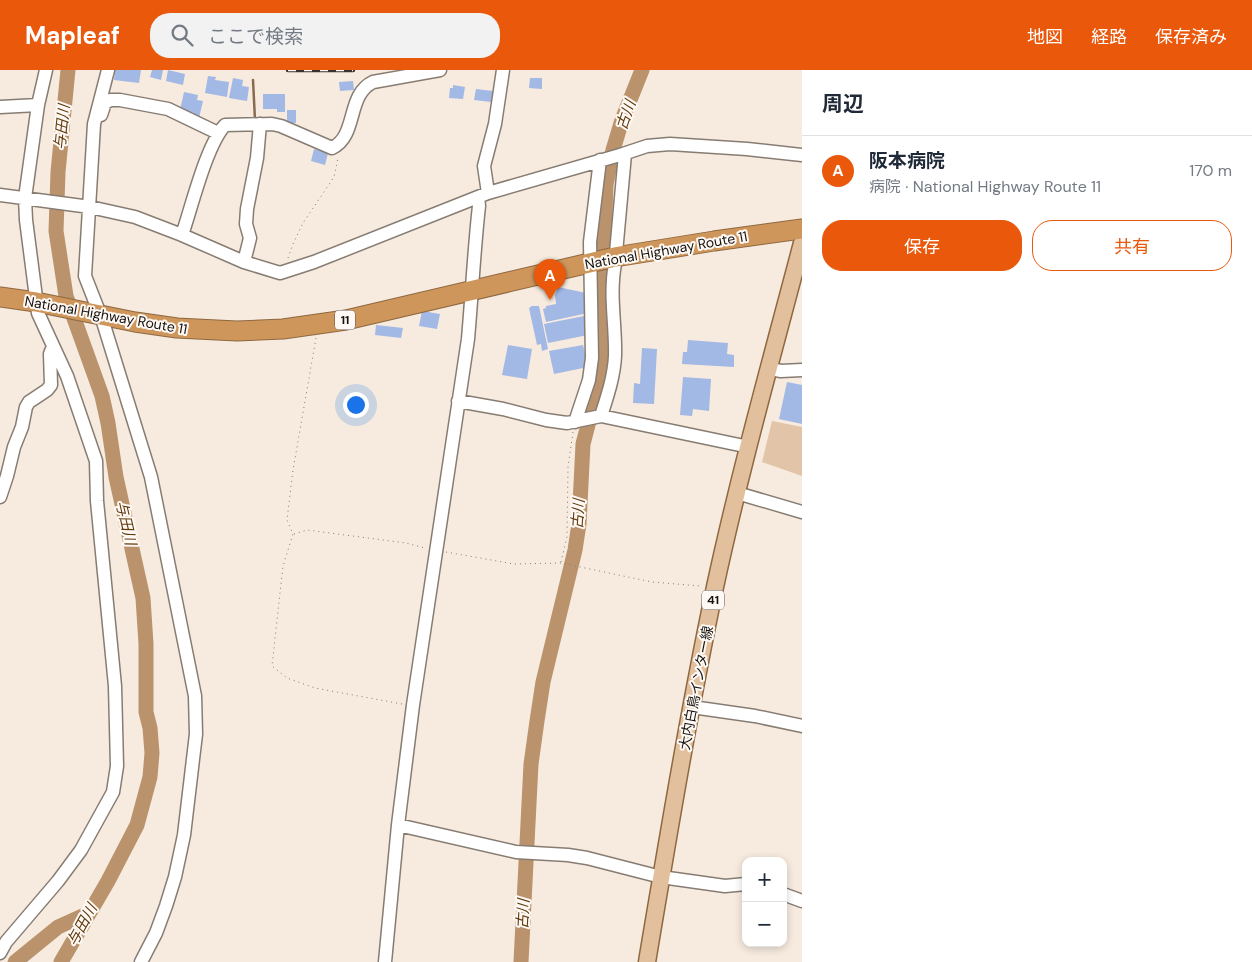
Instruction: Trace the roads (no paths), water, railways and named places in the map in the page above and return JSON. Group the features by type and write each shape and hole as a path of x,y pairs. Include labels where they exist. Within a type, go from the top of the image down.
{"highway":[{"name":"National Highway Route 11","path":"0,297 96,313 135,322 202,330 246,331 283,329 319,325 614,258 661,249 802,229"}],"main road":[{"name":"大内白鳥インター線","path":"647,962 692,707 716,585 737,493 802,242"}],"street":[{"path":"0,953 6,942 58,881 81,850 114,792 117,766 114,686 96,461 67,376 38,314 43,304 35,281 26,220 38,105 46,70"},
{"path":"108,70 94,124 85,276 151,478 196,696 196,734 184,835 175,877 166,906 156,933 141,962"},
{"path":"182,235 207,161 218,133 225,125 260,124 281,126 332,148 341,144 346,136 354,104 366,85 373,82 440,70"},
{"path":"385,962 398,826 413,706 468,339 473,262 479,206 483,195 484,166 495,124 503,70"},
{"path":"94,124 100,119 105,104 110,100 120,100 168,109 218,133"},
{"path":"0,107 38,105"},
{"path":"244,262 250,238 246,224 247,209 257,158 260,124"},
{"path":"0,194 88,207 135,217 244,262 274,272 288,271 483,195 623,155 647,146 670,144 747,148 802,154"},
{"path":"600,417 613,374 615,356 612,278 623,155"},
{"path":"577,422 589,380 592,358 592,263 590,242 602,160"},
{"path":"0,497 4,476 22,426 28,402 47,390 52,384 50,354 53,346"},
{"path":"770,368 781,371 802,370"},
{"path":"458,401 567,423 600,417 749,447"},
{"path":"737,493 802,512"},
{"path":"692,707 755,716 802,726"},
{"path":"398,826 516,852 568,854 661,877 725,886 742,884"},
{"path":"787,895 802,901"}],"waterway":[{"name":"与田川","path":"61,962 108,881 137,825 150,777 152,753 150,728 146,712 146,644 143,598 116,477 102,396 66,296 56,231 58,172 68,70"},
{"name":"古川","path":"521,962 531,764 543,682 575,550 579,524 583,444 600,379 605,350 602,301 606,185 613,150 622,120 642,70"},
{"path":"253,80 255,120"},
{"path":"15,962 58,927 89,913"}],"railway":[{"path":"288,70 353,70"}],"place":[{"name":"阪本病院","path":"550,300"}]}
